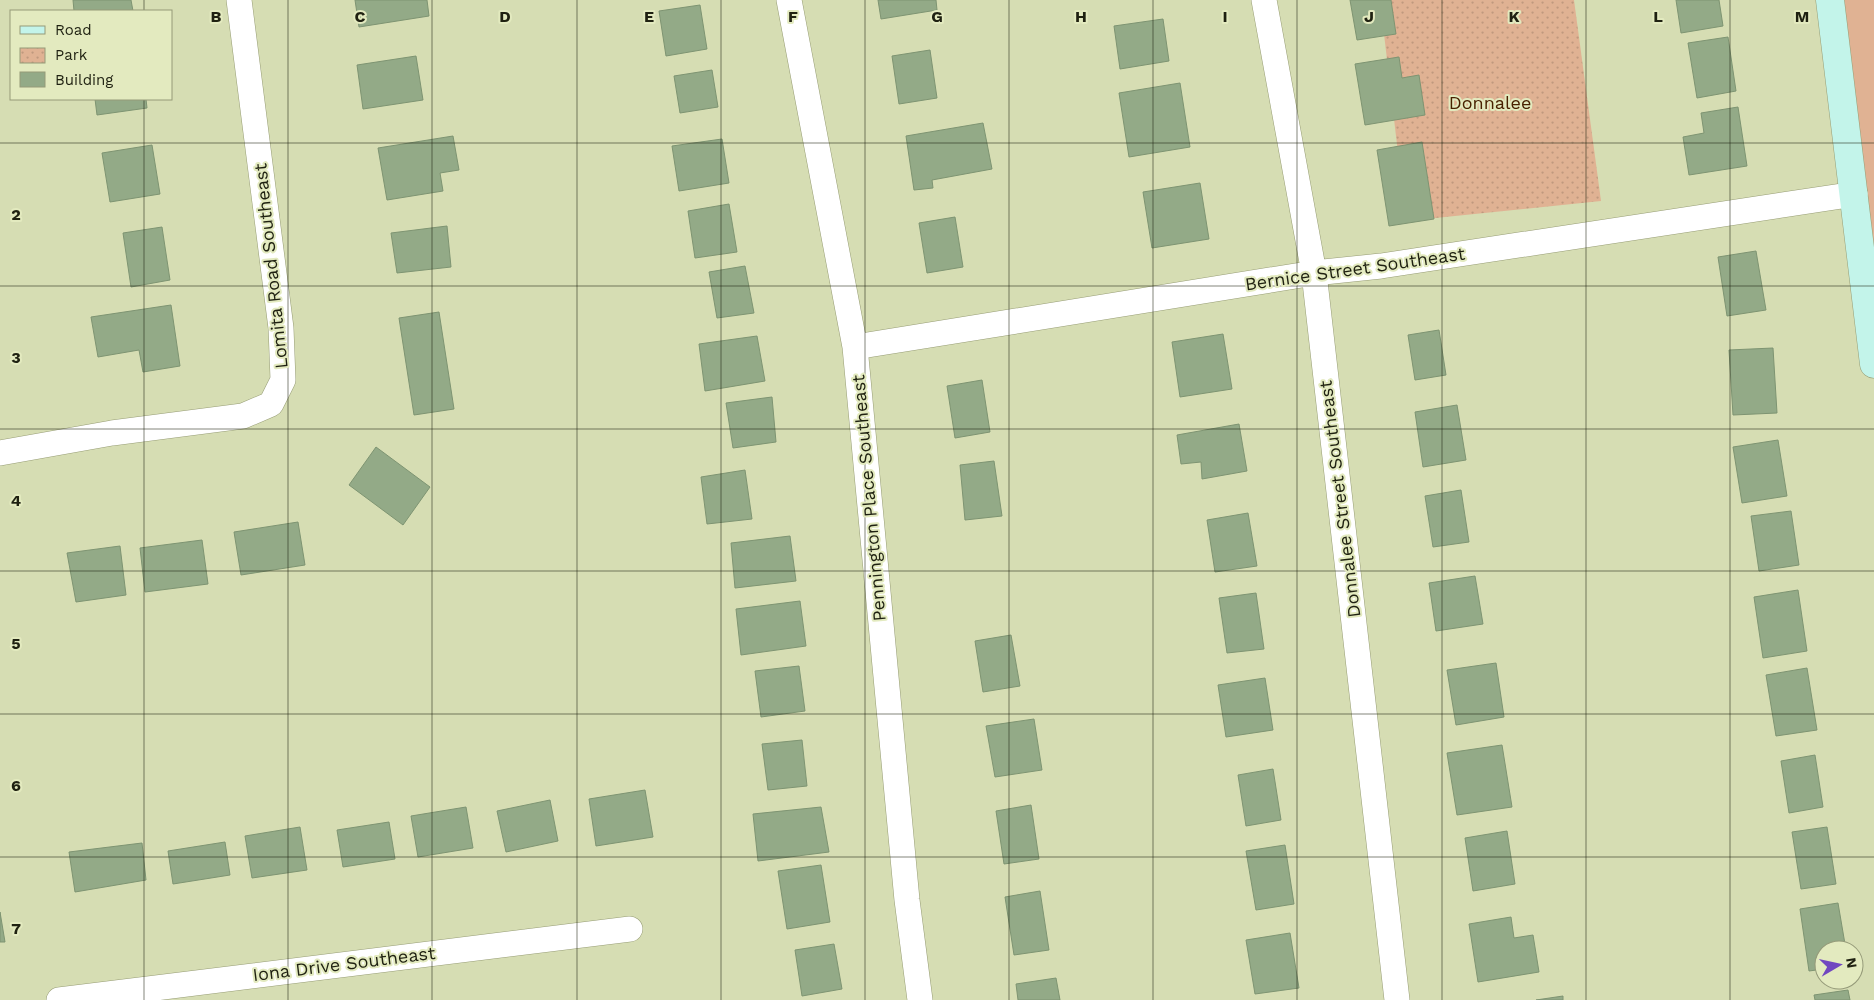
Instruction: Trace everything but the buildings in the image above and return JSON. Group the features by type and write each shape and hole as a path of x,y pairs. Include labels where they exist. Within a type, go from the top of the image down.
{"main road":[{"path":"1830,0 1855,194 1874,364"}],"street":[{"name":"Lomita Road Southeast","path":"0,453 112,433 243,416 272,404 283,380 281,328 239,0"},
{"name":"Pennington Place Southeast","path":"789,0 855,347 907,900 920,1000"},
{"name":"Donnalee Street Southeast","path":"1264,0 1314,273 1398,1000"},
{"name":"Bernice Street Southeast","path":"855,347 1314,273 1382,266 1855,194"},
{"name":"Iona Drive Southeast","path":"59,1000 630,929"}],"green space":[{"name":"Donnalee","path":"1380,0 1574,0 1601,201 1406,221"},
{"path":"1840,0 1874,0 1874,278"}]}
